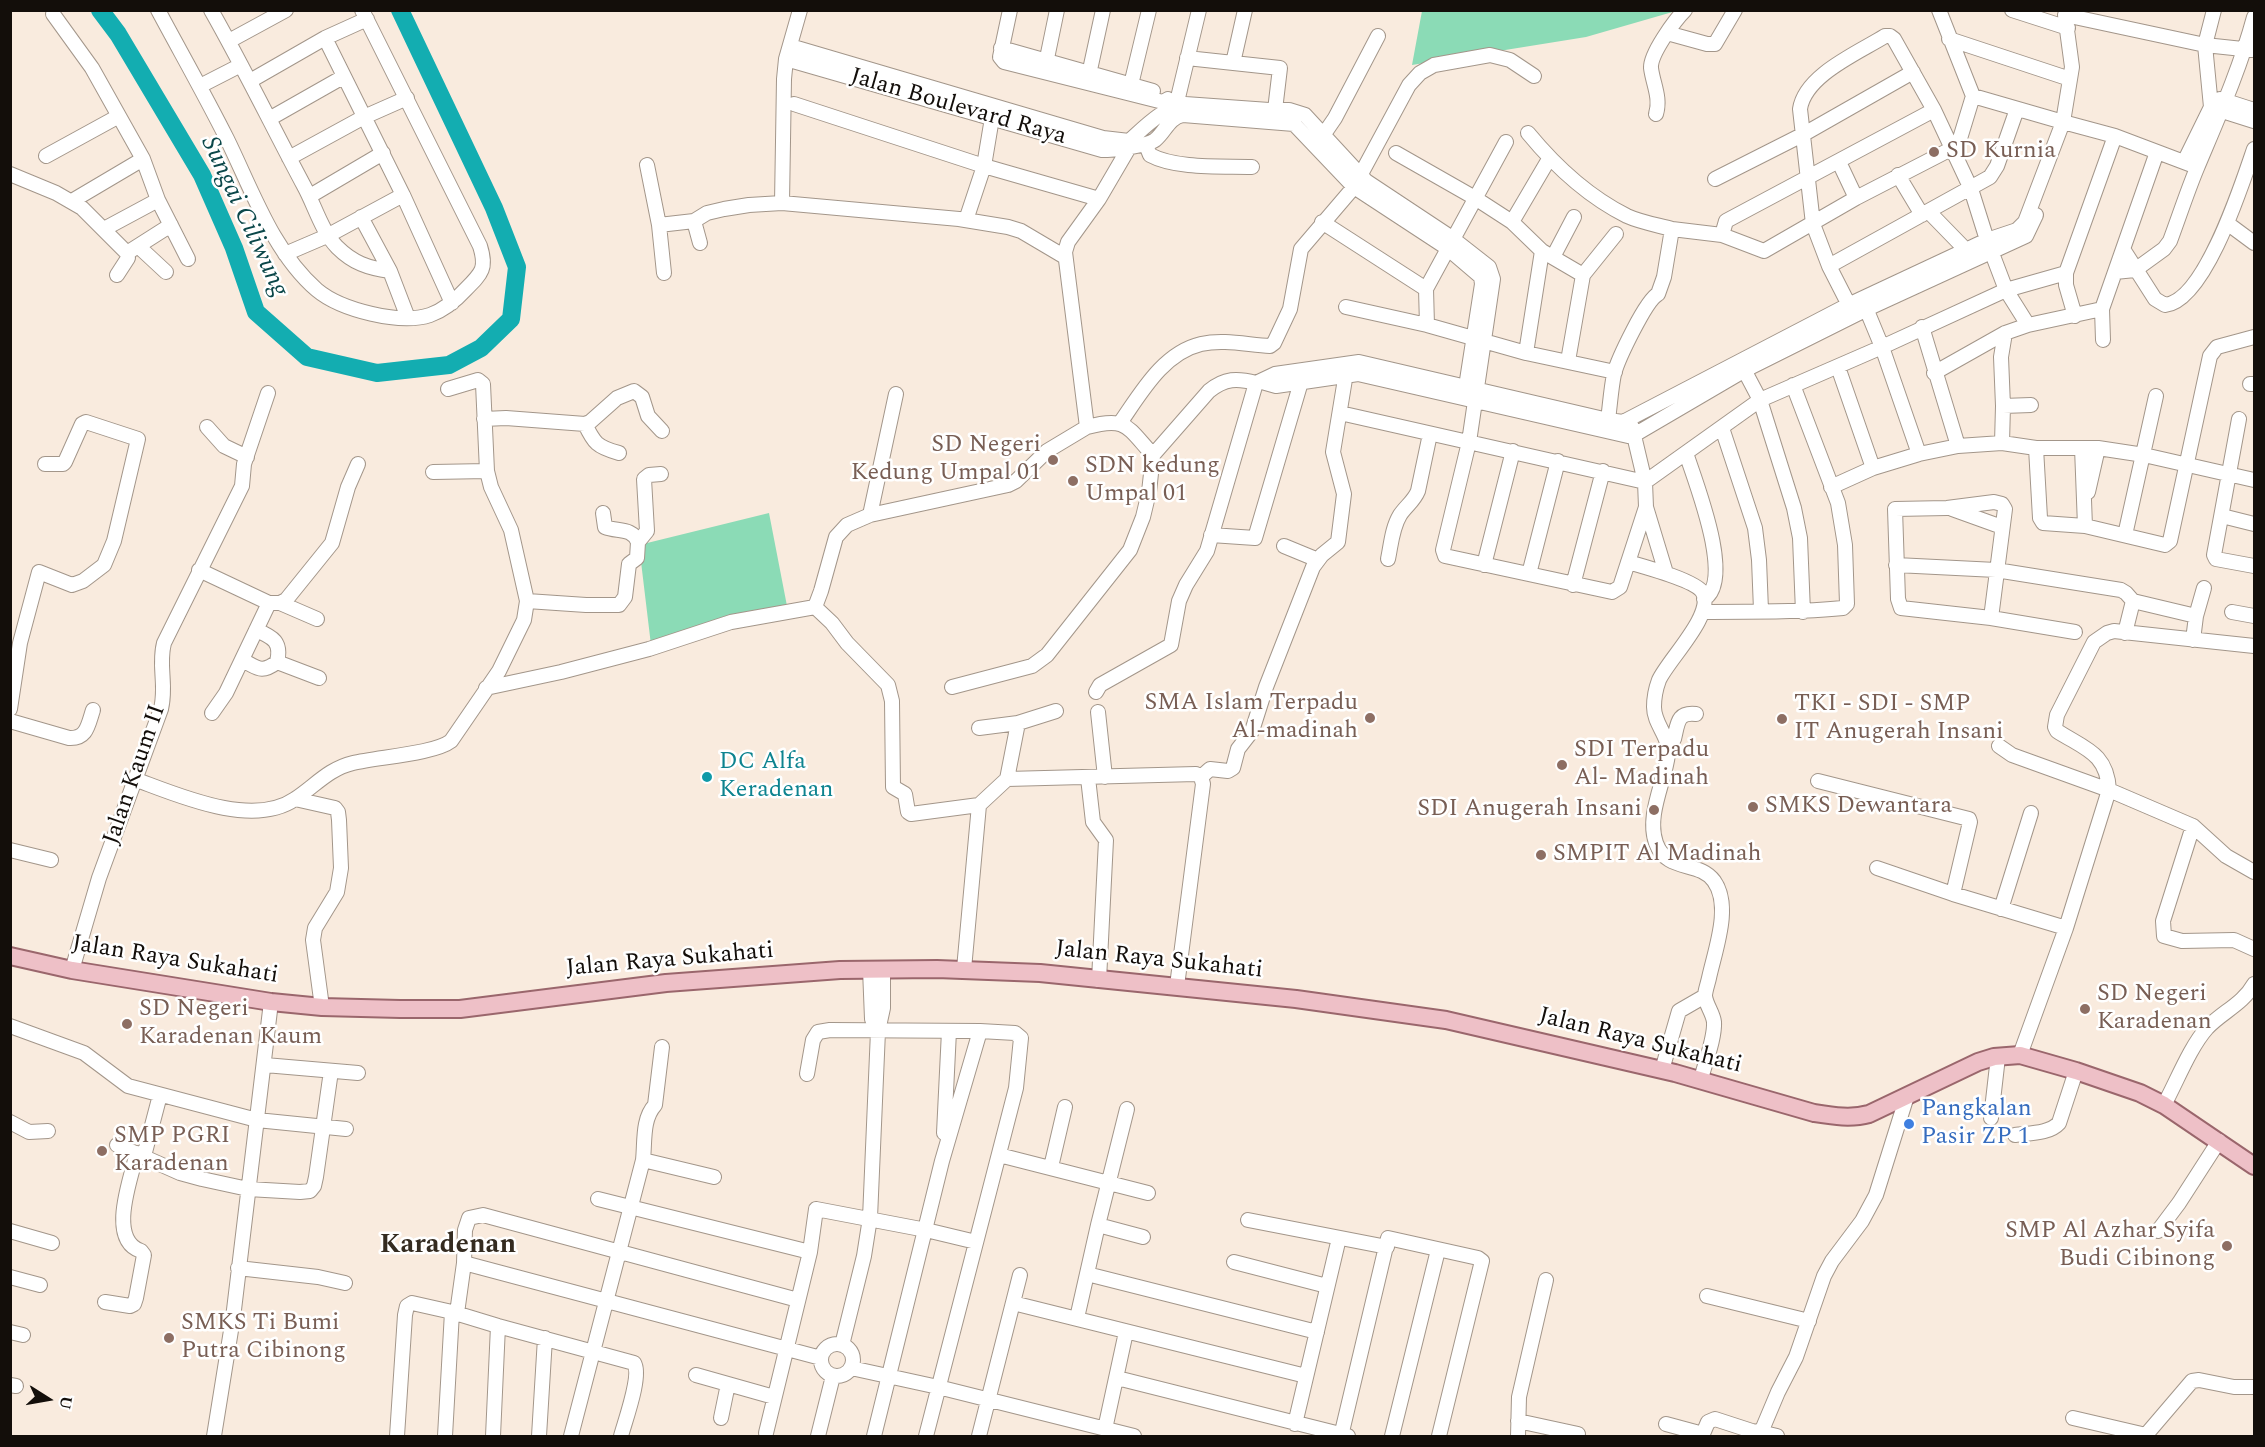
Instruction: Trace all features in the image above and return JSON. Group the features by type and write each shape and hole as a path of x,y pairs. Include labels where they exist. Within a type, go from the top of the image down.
{"main road":[{"name":"Jalan Raya Sukahati","path":"10,956 72,970 271,1002 322,1007 460,1009 666,983 876,969 964,969 1040,973 1296,999 1433,1018 1701,1079 1814,1113 1856,1118 1869,1114 1957,1071 1998,1057 2020,1054 2140,1093 2164,1105 2254,1166"}],"street":[{"path":"158,10 200,86 285,254 318,290 334,302 362,311 408,318 429,315 452,303 482,273 484,257 364,15 250,81"},
{"path":"212,10 310,196 327,236 358,264 390,271"},
{"path":"229,41 286,10"},
{"path":"782,203 782,118 788,52 800,10"},
{"path":"1010,10 1001,48 1000,57 1004,62 1045,67 1130,89 1166,94 1176,107"},
{"path":"1045,67 1057,10"},
{"path":"1088,78 1104,10"},
{"path":"1130,89 1149,10"},
{"path":"1199,10 1175,117 1154,141 1146,144 1150,155 1158,159 1184,164 1251,167"},
{"path":"1233,63 1245,10"},
{"path":"1656,114 1659,106 1651,66 1667,33 1684,10"},
{"path":"1667,33 1712,44 1716,42 1734,10"},
{"path":"1528,133 1549,159 1584,189 1628,217 1672,228 1722,235 1764,251 1898,175 1953,152 1973,96 1939,10"},
{"path":"2214,10 2205,45 2206,68 2210,81 2218,103 2254,121"},
{"path":"2015,11 2067,18 2205,45 2250,50"},
{"path":"53,14 92,68 143,159 158,200 188,259"},
{"path":"2115,272 2135,270 2164,249 2170,241 2191,164 2218,103 2250,50 2254,17"},
{"path":"1858,307 1966,250 2026,236 2068,123 2072,62 2067,18"},
{"path":"1324,134 1335,118 1378,36"},
{"path":"1919,454 1882,347 1858,307 1829,266 1813,224 1800,109 1801,100 1810,87 1826,72 1885,36 1894,39 1934,110 1971,189 2006,290 2028,325"},
{"path":"325,38 404,195 452,303"},
{"path":"1949,39 2070,79"},
{"name":"Jalan Boulevard Raya","path":"788,52 993,113 1102,150 1114,150 1130,144 1146,144"},
{"path":"1120,423 1162,368 1189,349 1200,344 1218,342 1272,345 1290,309 1301,249 1358,181 1408,85 1420,74 1434,65 1490,55 1510,60 1534,76"},
{"path":"1187,58 1280,68 1271,114"},
{"path":"200,86 241,65"},
{"path":"1715,179 1803,134 1913,72"},
{"path":"269,119 343,77"},
{"path":"1973,96 2115,136 2191,164"},
{"path":"289,158 364,117 407,98"},
{"path":"2218,103 2254,110"},
{"path":"794,104 984,166 1099,199"},
{"path":"1087,427 1065,257 1068,242 1099,199 1130,144 1151,122 1176,107 1271,114 1287,122 1305,124 1324,134 1358,181"},
{"path":"1829,266 1986,181 1994,172 2017,109"},
{"path":"1722,235 1726,221 1934,110"},
{"path":"966,220 984,166 993,113"},
{"path":"46,156 119,116"},
{"path":"1305,124 1358,181 1449,243 1490,267 1493,274 1470,394 1469,442 1443,553 1448,557 1612,592 1620,587 1646,507"},
{"path":"2075,316 2066,285 2066,273 2115,136"},
{"path":"1426,325 1426,289 1506,142"},
{"path":"2123,249 2155,299 2162,304 2171,304 2192,287 2199,278 2227,223 2254,149"},
{"path":"2103,340 2102,309 2157,152"},
{"path":"310,196 383,153"},
{"path":"1396,153 1512,222 1547,254 1583,275"},
{"path":"72,201 143,159"},
{"path":"1512,222 1549,159"},
{"path":"1839,162 1856,198"},
{"path":"647,165 659,225 664,273"},
{"path":"10,174 72,201 104,229 166,272"},
{"path":"1898,175 1925,213 1966,250"},
{"path":"285,254 327,236 404,195"},
{"path":"104,229 158,200"},
{"path":"659,225 693,221 707,213 724,209 782,203 966,220 1008,227 1021,231 1065,257"},
{"path":"1526,353 1547,254 1574,217"},
{"path":"361,218 390,271 408,318"},
{"path":"693,221 700,243"},
{"path":"1322,222 1426,289"},
{"path":"2227,223 2254,243"},
{"path":"117,274 133,249 171,225"},
{"path":"1608,420 1615,372 1636,325 1652,297 1658,294 1664,277 1672,228"},
{"path":"1568,361 1583,275 1616,234"},
{"path":"1096,692 1100,685 1172,645 1182,592 1205,557 1259,382 1277,373 1346,368 1371,376 1623,422 1989,245"},
{"path":"1340,413 1645,482 1760,400 2006,290 2066,273"},
{"path":"1346,307 1426,325 1526,353 1615,372"},
{"path":"1934,373 2006,333 2028,325 2102,309"},
{"path":"1922,327 1934,373 1958,446"},
{"path":"2002,442 2001,357 2006,333"},
{"path":"2036,448 2041,521 2046,524 2085,526 2162,545 2168,543 2210,356 2217,347 2254,337"},
{"path":"1470,394 1628,436 1634,435 1742,365"},
{"path":"1742,365 1760,400 1798,524 1803,612"},
{"path":"1838,367 1873,468"},
{"path":"952,687 1032,666 1047,655 1130,550 1143,517 1149,492 1153,455 1209,391 1219,383 1241,379 1276,386 1346,368"},
{"path":"1202,777 1210,769 1228,771 1233,768 1239,747 1252,731 1289,625 1318,560 1335,546 1340,538 1344,494 1333,452 1346,368"},
{"path":"137,780 171,793 236,810 272,810 295,799 337,768 446,745 456,734 499,671 524,620 527,601 511,530 491,487 487,471 484,395 481,381 448,389"},
{"path":"1211,535 1255,538 1301,381"},
{"path":"1704,606 1803,612 1846,607 1848,601 1843,529 1838,503 1793,385"},
{"path":"484,419 506,418 585,424 617,398 634,391 642,397 648,416 662,431"},
{"name":"Jalan Kaum II","path":"72,970 99,878 137,780 164,699 162,657 164,644 242,486 241,479 247,456 268,393"},
{"path":"870,515 896,394"},
{"path":"2126,535 2156,396"},
{"path":"2003,406 2031,405"},
{"path":"2239,419 2214,557 2254,566"},
{"path":"1629,420 1645,482 1646,507 1666,573"},
{"path":"815,607 836,537 847,525 870,515 1008,485 1020,477 1047,451 1087,427 1113,421 1127,426 1153,455"},
{"path":"10,709 20,642 39,572 72,585 83,582 104,565 114,541 138,439 86,422 82,424 65,462 45,464"},
{"path":"585,424 599,447 619,453"},
{"path":"207,427 224,446 247,456"},
{"path":"1722,428 1755,528 1760,560 1761,610"},
{"path":"1388,559 1396,522 1418,491 1430,434"},
{"path":"1832,487 1873,468 1919,454 1958,446 2002,442 2036,448 2098,448 2144,455 2254,479"},
{"path":"2082,447 2085,526"},
{"path":"2084,510 2098,448"},
{"path":"1484,565 1513,451"},
{"path":"1686,453 1708,525 1715,559 1715,584 1657,688 1654,714 1666,737 1668,754 1653,822 1656,843 1664,857 1711,876 1722,898 1722,918 1705,996 1713,1016 1714,1027 1701,1079"},
{"path":"1529,574 1558,461"},
{"path":"212,713 226,693 256,630 274,603 286,600 332,543 348,486 358,464"},
{"path":"433,472 487,471"},
{"path":"1573,585 1603,471"},
{"path":"638,542 647,531 644,479 649,475 662,474"},
{"path":"1990,618 2005,509 1998,502 1895,509 1898,604 1901,608 1990,618 2075,632"},
{"path":"1947,507 2002,527"},
{"path":"527,601 594,606 620,604 625,597 628,564 637,558 638,542 630,532 605,527 603,513"},
{"path":"2222,516 2254,524"},
{"path":"1284,546 1318,560"},
{"path":"1628,562 1666,573 1701,590 1704,606"},
{"path":"1896,565 1996,570 2121,590 2133,601 2196,616"},
{"path":"200,570 274,603 317,619"},
{"path":"2193,640 2196,616 2204,588"},
{"path":"2125,633 2133,601"},
{"path":"486,688 561,672 649,649 731,622 815,607"},
{"path":"815,607 888,685 892,701 893,787 905,794 908,812 915,814 979,805 1007,780 1017,723"},
{"path":"2232,612 2254,616"},
{"path":"242,660 262,670 268,669 277,662 279,655 276,641 273,637 256,630"},
{"path":"2020,1054 2066,928 2109,790 2108,774 2102,761 2057,731 2055,723 2094,642 2114,631 2254,646"},
{"path":"277,662 319,678"},
{"path":"10,721 78,739 84,735 93,710"},
{"path":"979,728 1017,723 1056,711"},
{"path":"1098,712 1105,777"},
{"path":"1666,737 1674,739 1678,722 1682,716 1687,713 1696,714"},
{"path":"1999,746 2012,755 2109,790 2193,826 2226,856 2254,872"},
{"path":"1007,780 1196,774 1202,777"},
{"path":"1177,986 1203,784 1202,777"},
{"path":"1088,778 1093,822 1106,840 1099,980"},
{"path":"1818,781 1969,819 1953,894"},
{"path":"295,799 335,808 338,812 341,868 337,892 315,928 314,940 322,1007"},
{"path":"964,969 979,805"},
{"path":"2001,909 2031,813"},
{"path":"2193,826 2163,921 2164,936 2182,941 2234,940 2254,949"},
{"path":"10,850 51,860"},
{"path":"1877,868 2066,928"},
{"path":"842,1345 864,1256 870,1218 878,1031 884,1008 876,969"},
{"path":"2164,1105 2201,1036 2253,989"},
{"path":"1662,1070 1679,1011 1705,996"},
{"path":"214,1437 230,1341 271,1002"},
{"path":"10,1026 84,1053 128,1086 257,1120 346,1129"},
{"path":"807,1074 813,1040 818,1032 830,1030 949,1030 1015,1033 1022,1038 1019,1077 926,1437"},
{"path":"942,1161 949,1030"},
{"path":"874,1437 891,1376 942,1161 980,1031"},
{"path":"571,1437 643,1160 647,1119 655,1105 663,1047"},
{"path":"1991,1118 1998,1057"},
{"path":"264,1065 358,1073"},
{"path":"117,1145 180,1173 248,1189 310,1191 316,1177 331,1071"},
{"path":"2015,1135 2045,1131 2059,1123 2076,1071"},
{"path":"105,1302 130,1306 134,1304 136,1298 144,1256 127,1241 122,1218 160,1095"},
{"path":"1760,1432 1796,1358 1824,1276 1862,1221 1876,1195 1907,1096"},
{"path":"1051,1167 1065,1107"},
{"path":"1077,1318 1127,1109"},
{"path":"10,1122 29,1132 48,1131"},
{"path":"2158,1231 2219,1141"},
{"path":"999,1155 1148,1193"},
{"path":"643,1160 714,1177"},
{"path":"598,1199 810,1252"},
{"path":"766,1433 810,1252 816,1209 870,1218 976,1242"},
{"path":"446,1437 455,1312 464,1263 465,1230 469,1218 475,1215 483,1215 620,1251 798,1300"},
{"path":"1248,1220 1387,1247"},
{"path":"1098,1225 1143,1237"},
{"path":"10,1231 52,1243"},
{"path":"1295,1424 1339,1238"},
{"path":"1117,1378 1344,1436 1388,1238 1478,1258 1482,1261 1439,1437"},
{"path":"1392,1437 1438,1250"},
{"path":"1234,1262 1327,1286"},
{"path":"464,1263 821,1358"},
{"path":"238,1268 318,1277 345,1283"},
{"path":"1087,1274 1317,1332"},
{"path":"979,1437 1020,1275"},
{"path":"10,1277 40,1285"},
{"path":"1518,1437 1519,1397 1546,1280"},
{"path":"1707,1296 1809,1321"},
{"path":"397,1437 407,1306 412,1303 455,1312 634,1363 637,1368 621,1437"},
{"path":"1013,1303 1305,1376"},
{"path":"493,1437 498,1326"},
{"path":"1105,1429 1126,1332"},
{"path":"539,1437 545,1338"},
{"path":"831,1345 842,1345 852,1354 851,1368 840,1377 833,1376 826,1372 821,1358 826,1348 831,1345"},
{"path":"851,1368 938,1387 1134,1437"},
{"path":"696,1375 774,1397"},
{"path":"818,1437 833,1376"},
{"path":"2073,1418 2120,1432 2146,1436 2192,1381 2199,1380 2234,1387 2254,1387"},
{"path":"721,1418 728,1384"},
{"path":"1666,1424 1702,1435 1708,1422 1715,1419 1777,1437"},
{"path":"1518,1421 1578,1434"}],"green space":[{"path":"1422,11 1676,11 1586,37 1412,65"},
{"path":"769,513 787,606 651,645 639,545"}],"waterway":[{"name":"Sungai Ciliwung","path":"100,10 118,34 202,175 234,248 256,312 307,357 377,373 449,365 481,348 511,319 517,267 494,208 400,10"}],"place":[{"name":"SD Kurnia","path":"1934,152"},
{"name":"SD Negeri Kedung Umpal 01","path":"1053,460"},
{"name":"SDN kedung Umpal 01","path":"1073,481"},
{"name":"SMA Islam Terpadu Al-madinah","path":"1370,718"},
{"name":"TKI - SDI - SMP IT Anugerah Insani","path":"1782,719"},
{"name":"SDI Terpadu Al- Madinah","path":"1562,765"},
{"name":"DC Alfa Keradenan","path":"707,777"},
{"name":"SMKS Dewantara","path":"1753,807"},
{"name":"SDI Anugerah Insani","path":"1654,810"},
{"name":"SMPIT Al Madinah","path":"1541,855"},
{"name":"SD Negeri Karadenan","path":"2085,1009"},
{"name":"SD Negeri Karadenan Kaum","path":"127,1024"},
{"name":"Pangkalan Pasir ZP 1","path":"1909,1124"},
{"name":"SMP PGRI Karadenan","path":"102,1151"},
{"name":"SMP Al Azhar Syifa Budi Cibinong","path":"2227,1246"},
{"name":"SMKS Ti Bumi Putra Cibinong","path":"169,1338"}],"district":[{"name":"Karadenan","path":"448,1247"}]}
